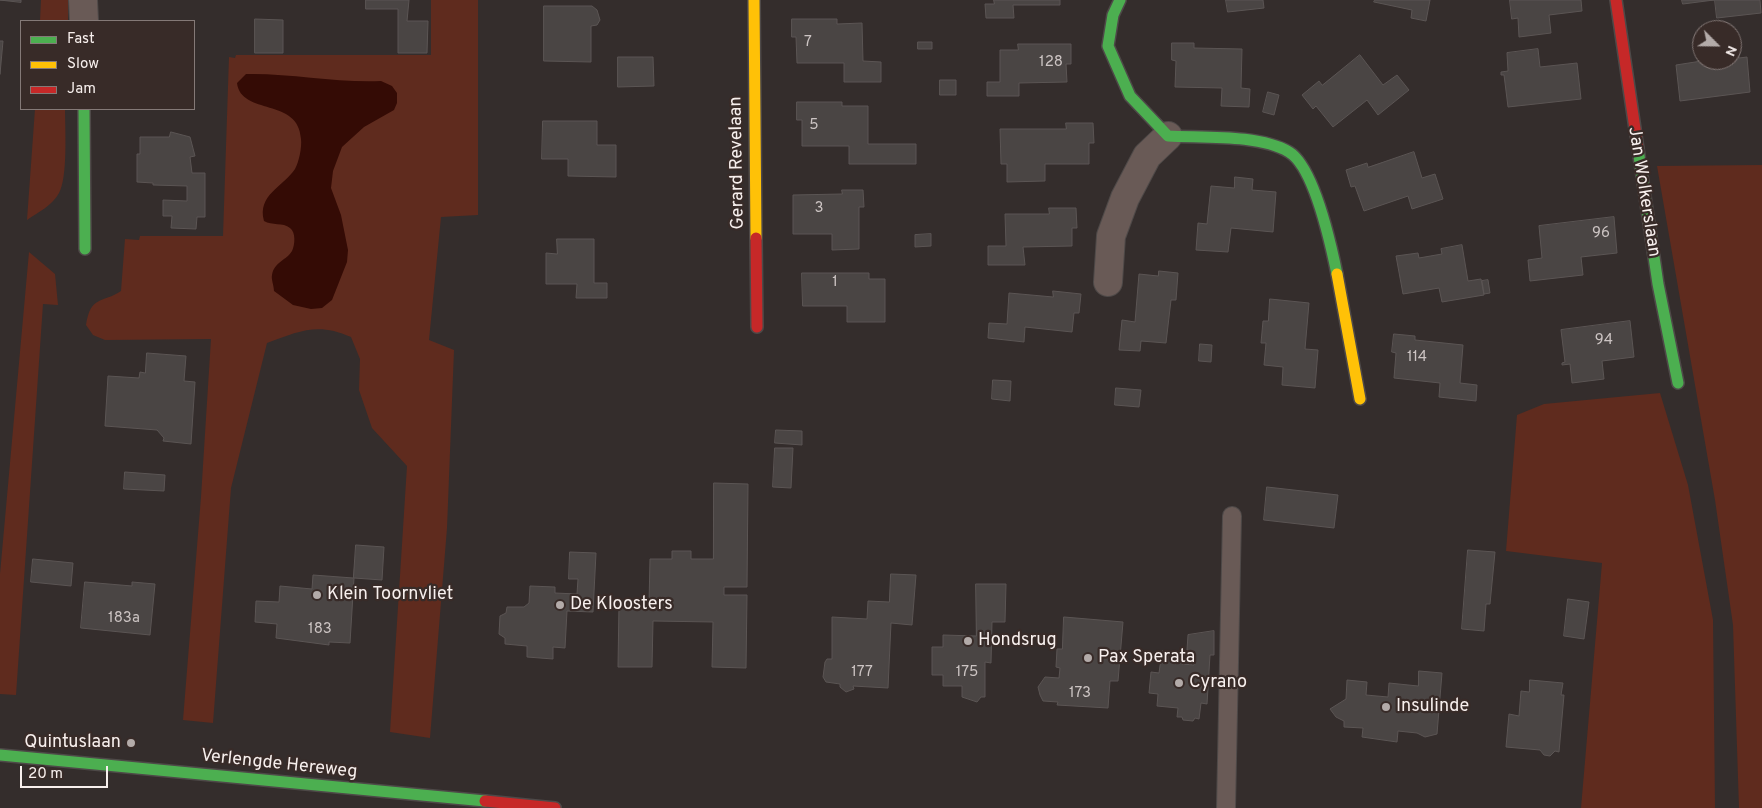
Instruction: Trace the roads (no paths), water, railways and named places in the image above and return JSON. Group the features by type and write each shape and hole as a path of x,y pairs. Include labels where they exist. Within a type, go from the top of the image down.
{"street":[{"path":"83,0 84,20"},
{"name":"Gerard Revelaan","path":"754,0 757,326"},
{"path":"1120,0 1113,15 1108,46 1130,96 1168,136 1254,141 1290,152 1307,174 1331,244 1360,399"},
{"name":"Jan Wolkerslaan","path":"1616,0 1656,275 1678,383"},
{"path":"84,110 85,249"},
{"path":"1108,282 1111,236 1125,198 1147,156 1168,136"},
{"name":"Verlengde Hereweg","path":"0,756 555,808"}],"lane":[{"path":"1226,808 1232,516"}],"place":[{"name":"Klein Toornvliet","path":"317,595"},
{"name":"De Kloosters","path":"560,605"},
{"name":"Hondsrug","path":"968,641"},
{"name":"Pax Sperata","path":"1088,658"},
{"name":"Cyrano","path":"1179,683"},
{"name":"Insulinde","path":"1386,707"},
{"name":"Quintuslaan","path":"131,743"}]}
